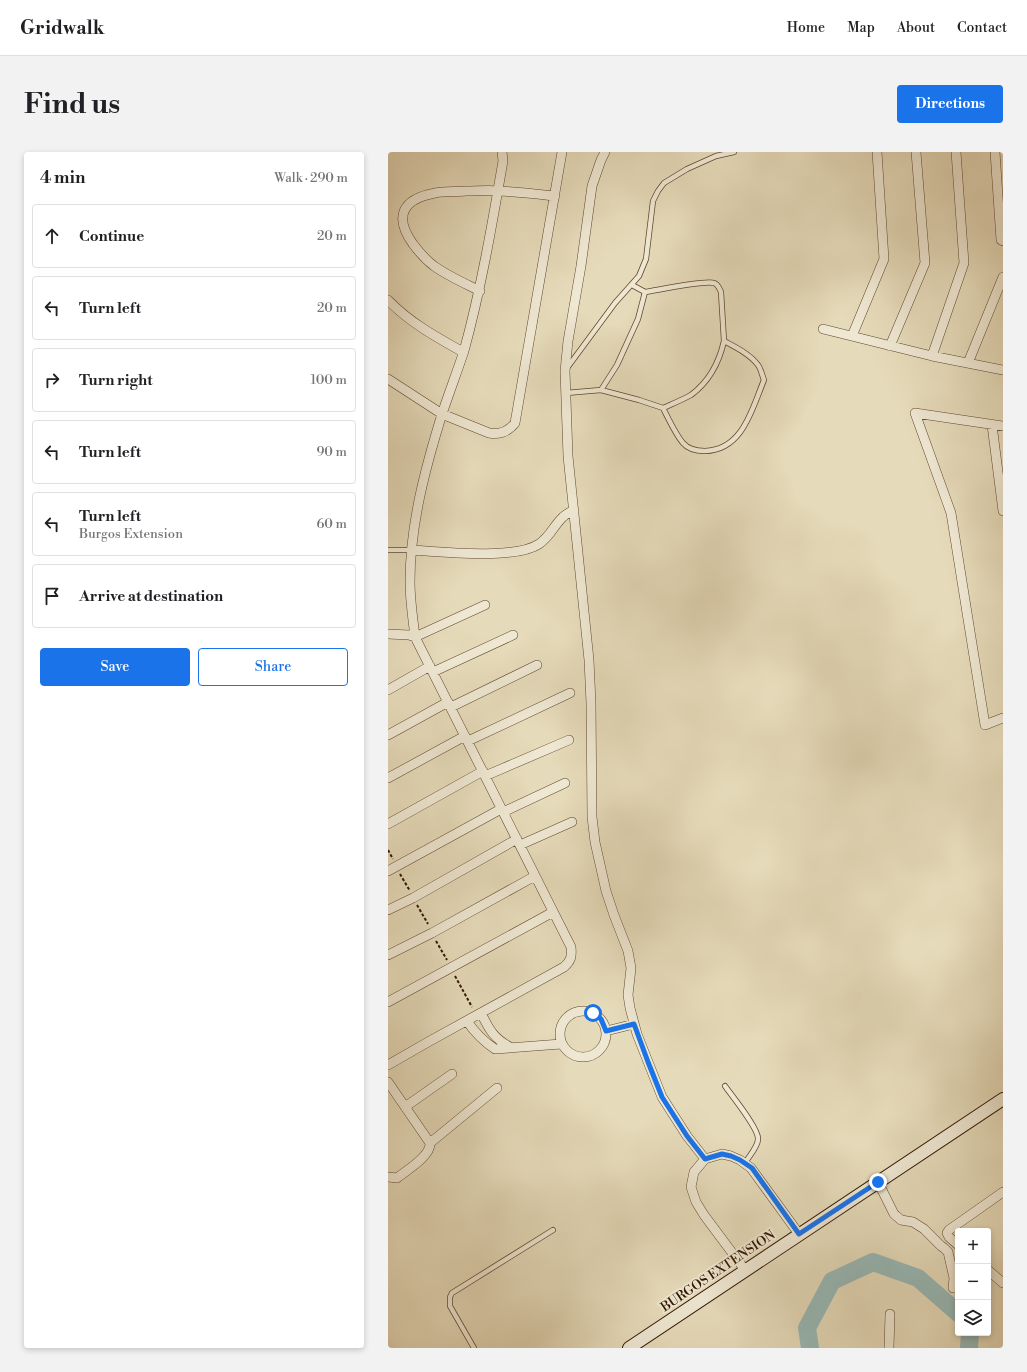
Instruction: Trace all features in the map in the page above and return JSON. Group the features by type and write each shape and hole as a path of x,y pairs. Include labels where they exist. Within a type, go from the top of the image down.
{"main road":[{"name":"BURGOS EXTENSION","path":"629,1348 1003,1099"}],"street":[{"path":"388,1065 564,967 570,961 572,954 571,947 415,637 410,601 412,550 416,514 424,477 442,414 463,352 480,291 503,161 502,152"},
{"path":"388,379 442,414 489,433 497,434 512,428 515,423 562,152"},
{"path":"605,152 592,186 568,341 565,371 567,442 589,660 593,823 595,842 606,891 628,951 631,968 628,995 634,1024 662,1097 687,1136 705,1159"},
{"path":"852,336 884,258 877,152"},
{"path":"890,346 925,264 916,152"},
{"path":"932,356 964,263 956,152"},
{"path":"998,154 1001,240 1003,241"},
{"path":"480,291 433,266 418,252 408,237 402,223 403,213 409,204 420,197 436,193 498,190 555,196"},
{"path":"968,363 1003,277"},
{"path":"388,300 398,310 436,337 463,352"},
{"path":"823,329 932,356 1003,370"},
{"path":"1003,426 915,413 952,514 985,724 1003,718"},
{"path":"992,425 1003,511"},
{"path":"412,550 493,554 528,549 538,545 548,537 564,516 574,510"},
{"path":"388,634 408,635 415,637 485,605"},
{"path":"388,690 513,634"},
{"path":"388,735 449,704 537,665"},
{"path":"388,778 466,739 570,693"},
{"path":"388,824 484,774 569,740"},
{"path":"388,871 502,810 565,783"},
{"path":"388,910 518,842 572,822"},
{"path":"388,955 432,933 535,876"},
{"path":"388,1002 553,912"},
{"path":"585,1011 593,1013 601,1019 606,1031 605,1040 601,1049 596,1054 589,1057 576,1057 568,1053 561,1044 559,1031 562,1022 568,1016 575,1012 585,1011"},
{"path":"481,1013 496,1038 510,1047"},
{"path":"467,1021 475,1033 495,1049 561,1044"},
{"path":"606,1031 634,1024"},
{"path":"405,1107 452,1074"},
{"path":"388,1082 430,1143 430,1148 426,1154 397,1178 388,1177"},
{"path":"430,1143 497,1088"},
{"path":"745,1270 696,1202 691,1187 694,1172 705,1159 722,1154 731,1156 752,1168 799,1234"},
{"path":"878,1182 897,1218 913,1222 924,1229 948,1252 954,1278 953,1288"},
{"path":"955,1243 947,1233 949,1230 1003,1192"},
{"path":"991,1272 1002,1280"},
{"path":"888,1348 890,1314"}],"lane":[{"path":"565,371 615,303 639,276 646,259 653,201 664,183 687,169 716,156 734,152"},
{"path":"632,285 645,292 702,283 714,283 719,286 721,292 724,341 720,358 710,376 690,395 663,408"},
{"path":"601,390 617,365 638,319 645,292"},
{"path":"566,393 601,390 663,408 683,444 692,449 704,451 717,450 732,442 746,424 764,380 759,366 751,358 724,341"},
{"path":"388,550 412,550"},
{"path":"725,1086 756,1129 759,1138 745,1163"},
{"path":"474,1348 450,1306 449,1302 452,1293 553,1230"}],"waterway":[{"path":"810,1348 807,1328 832,1281 873,1262 918,1278 955,1310"},
{"path":"969,1348 970,1336"}],"route":[{"path":"593,1013 601,1019 606,1031 634,1024 662,1097 687,1136 705,1159 722,1154 740,1160 752,1168 799,1234 878,1182"}]}
